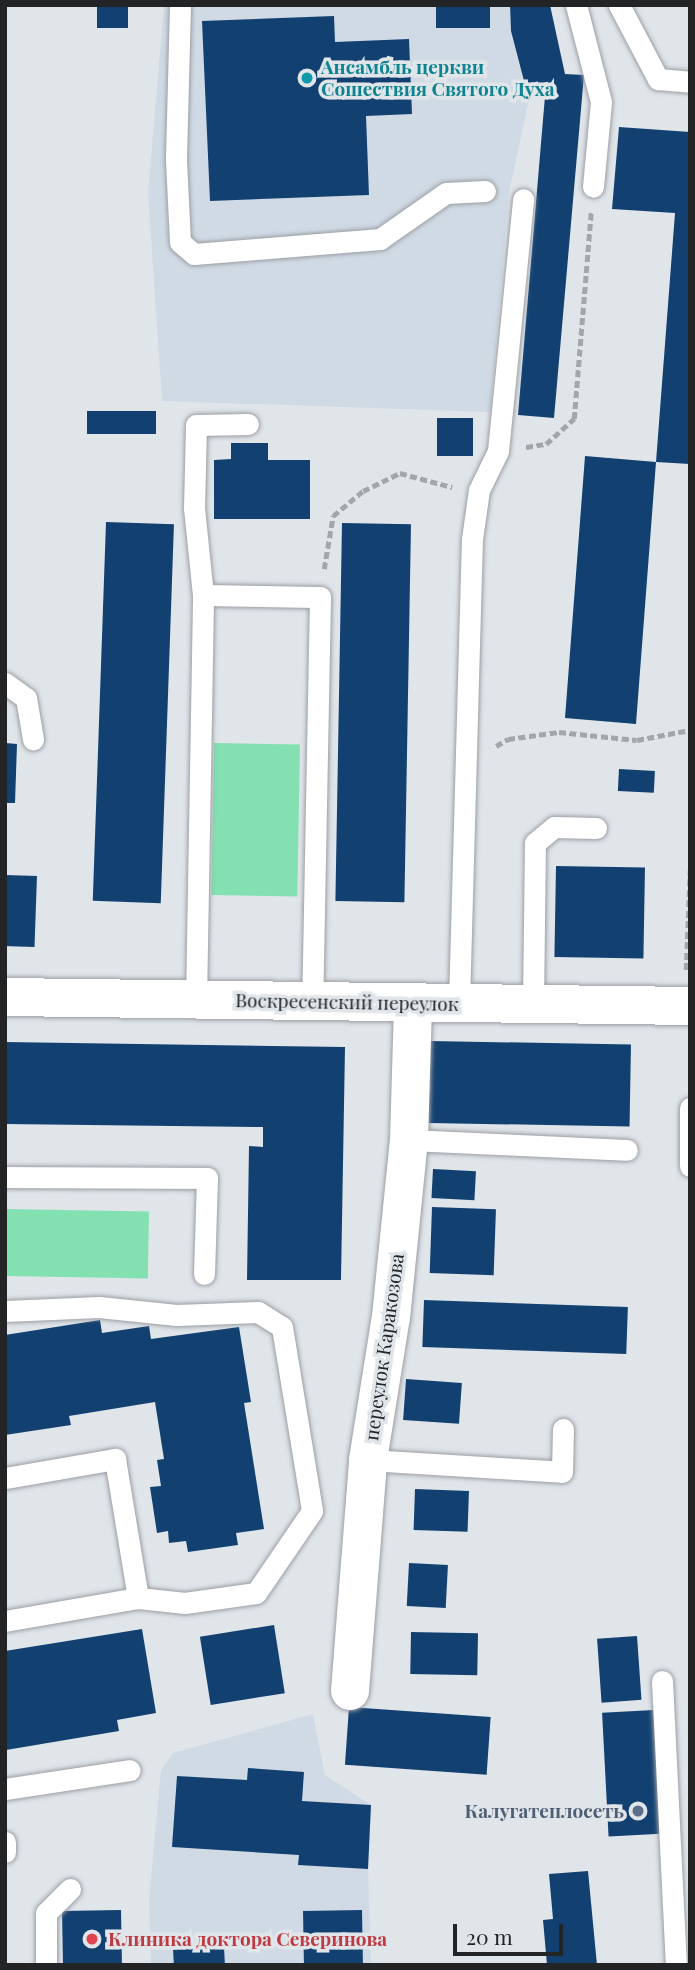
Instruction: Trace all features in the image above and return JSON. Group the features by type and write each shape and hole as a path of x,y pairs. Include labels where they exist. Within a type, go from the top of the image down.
{"street":[{"name":"Воскресенский переулок","path":"5,997 533,1004 687,992"},
{"name":"переулок Каракозова","path":"350,1691 368,1460 391,1317 409,1140 413,1003"}],"lane":[{"path":"180,5 176,160 180,242 194,254 380,239 446,193 485,191"},
{"path":"576,5 601,102 593,187"},
{"path":"619,5 658,79 690,82"},
{"path":"460,1003 472,539 479,490 498,452 523,199"},
{"path":"196,1001 203,595 194,508 196,425 248,424"},
{"path":"203,595 320,597 312,1002"},
{"path":"5,682 26,698 33,739"},
{"path":"533,1004 535,843 554,827 596,828"},
{"path":"690,1108 690,1166"},
{"path":"409,1140 627,1150"},
{"path":"5,1177 207,1178 204,1274"},
{"path":"5,1311 99,1307 177,1315 258,1312 282,1327 312,1511 256,1593 185,1603 138,1598 5,1621"},
{"path":"368,1460 562,1472 563,1429"},
{"path":"5,1478 115,1459 138,1598"},
{"path":"662,1681 676,1965"},
{"path":"5,1789 130,1770"},
{"path":"5,1842 5,1853"},
{"path":"46,1965 46,1913 70,1889"}],"path":[{"path":"498,452 546,444 574,419 593,187"},
{"path":"320,597 333,516 363,491 400,473 446,487 479,490"},
{"path":"468,762 508,739 559,733 637,740 690,730"},
{"path":"687,992 690,869"}],"shaded area":[{"path":"164,5 510,5 511,31 529,100 509,192 490,412 162,401 148,193"},
{"path":"313,1714 325,1775 371,1805 368,1869 371,1965 151,1965 149,1899 161,1770 173,1753"}],"green space":[{"path":"214,743 300,745 297,896 211,895"},
{"path":"5,1209 149,1212 148,1279 5,1276"}],"building":[{"path":"97,5 128,5 128,28 97,28"},
{"path":"436,5 490,5 490,28 436,28"},
{"path":"510,5 550,5 565,74 584,75 554,418 518,415 545,96 529,100 511,31"},
{"name":"Ансамбль церкви Сошествия Святого Духа","path":"334,16 335,42 409,39 412,114 366,116 369,195 210,201 202,21"},
{"path":"619,127 690,132 690,464 656,462 675,213 612,209"},
{"path":"87,411 156,411 156,434 87,434"},
{"path":"437,418 473,418 473,456 437,456"},
{"path":"231,443 268,443 268,460 310,460 310,519 214,519 214,460 231,459"},
{"path":"585,456 656,462 636,724 565,718"},
{"path":"106,522 174,524 161,903 93,901"},
{"path":"342,523 411,524 404,902 335,901"},
{"path":"5,743 17,744 15,803 5,803"},
{"path":"619,769 655,771 654,793 618,791"},
{"path":"556,866 645,868 643,959 554,957"},
{"path":"5,875 37,876 35,947 5,946"},
{"path":"430,1041 631,1045 630,1126 429,1123"},
{"path":"5,1042 345,1047 341,1280 247,1280 249,1146 263,1147 263,1127 5,1124"},
{"path":"433,1169 476,1171 474,1200 431,1198"},
{"path":"432,1207 496,1209 494,1275 430,1273"},
{"path":"424,1300 628,1307 626,1354 422,1347"},
{"path":"100,1320 102,1333 149,1326 151,1339 239,1327 251,1402 244,1403 264,1529 236,1533 238,1545 188,1552 186,1541 169,1543 168,1531 157,1533 150,1487 161,1486 157,1460 164,1459 155,1402 69,1416 71,1425 5,1435 5,1335"},
{"path":"406,1379 462,1383 459,1424 403,1420"},
{"path":"415,1489 469,1491 468,1532 414,1530"},
{"path":"409,1563 448,1565 446,1608 407,1606"},
{"path":"274,1625 285,1693 211,1705 200,1637"},
{"path":"142,1629 156,1713 117,1720 119,1731 6,1750 5,1651"},
{"path":"411,1632 478,1633 477,1675 410,1674"},
{"path":"637,1636 641,1700 602,1703 597,1639"},
{"path":"349,1707 491,1717 487,1775 345,1765"},
{"path":"654,1710 660,1834 609,1837 602,1713"},
{"path":"248,1768 304,1772 302,1801 371,1805 368,1869 298,1865 299,1855 172,1847 177,1776 247,1780"},
{"path":"588,1871 597,1965 547,1965 543,1920 553,1919 549,1874"},
{"name":"Клиника доктора Северинова","path":"121,1910 122,1965 63,1965 62,1911"},
{"path":"362,1910 363,1965 304,1965 303,1911"},
{"path":"224,1947 225,1965 174,1965 173,1950"}],"place":[{"name":"Ансамбль церкви Сошествия Святого Духа","path":"307,78"},
{"name":"Калугатеплосеть","path":"638,1811"},
{"name":"Клиника доктора Северинова","path":"92,1939"}]}
